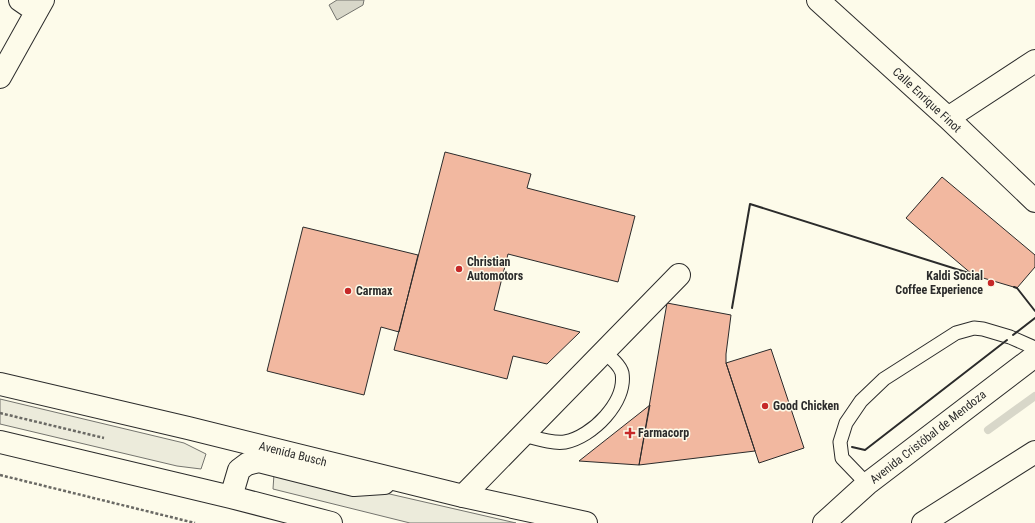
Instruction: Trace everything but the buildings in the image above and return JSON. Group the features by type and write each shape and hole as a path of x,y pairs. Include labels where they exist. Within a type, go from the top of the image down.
{"main road":[{"name":"Calle Enrique Finot","path":"818,0 948,118 1035,201"},
{"path":"0,77 33,4"},
{"path":"948,118 1035,60"},
{"path":"463,496 680,275"},
{"name":"Avenida Cristóbal de Mendoza","path":"824,523 867,484 1035,356"},
{"name":"Avenida Busch","path":"0,384 188,428 463,496 586,523"},
{"path":"0,442 231,497 331,523"},
{"path":"923,523 1035,452"},
{"path":"231,497 240,470 247,464 259,461 354,485 401,481"}],"lane":[{"path":"867,484 842,458 840,442 846,423 861,401 884,379 956,334 974,328 983,329 1010,337 1035,348"},
{"path":"523,434 542,440 564,442 577,438 589,431 607,414 618,398 622,372 615,361 604,352"}],"path":[{"path":"0,413 105,438"},
{"path":"0,475 195,523"}],"shaded area":[{"path":"337,0 364,0 363,5 337,20 329,5"},
{"path":"0,399 184,443 206,454 201,469 177,466 0,424"},
{"path":"285,470 516,523 410,523 273,489 274,474"}],"waterway":[{"path":"988,430 1035,396"}],"wall":[{"path":"732,308 750,204 972,274"},
{"path":"1014,287 1017,288 1035,311"},
{"path":"1013,335 1035,318"},
{"path":"852,447 865,450 1007,340"}],"place":[{"name":"Christian Automotors","path":"459,269"},
{"name":"Kaldi Social Coffee Experience","path":"991,283"},
{"name":"Carmax","path":"348,291"},
{"name":"Good Chicken","path":"765,406"},
{"name":"Farmacorp","path":"630,433"}]}
